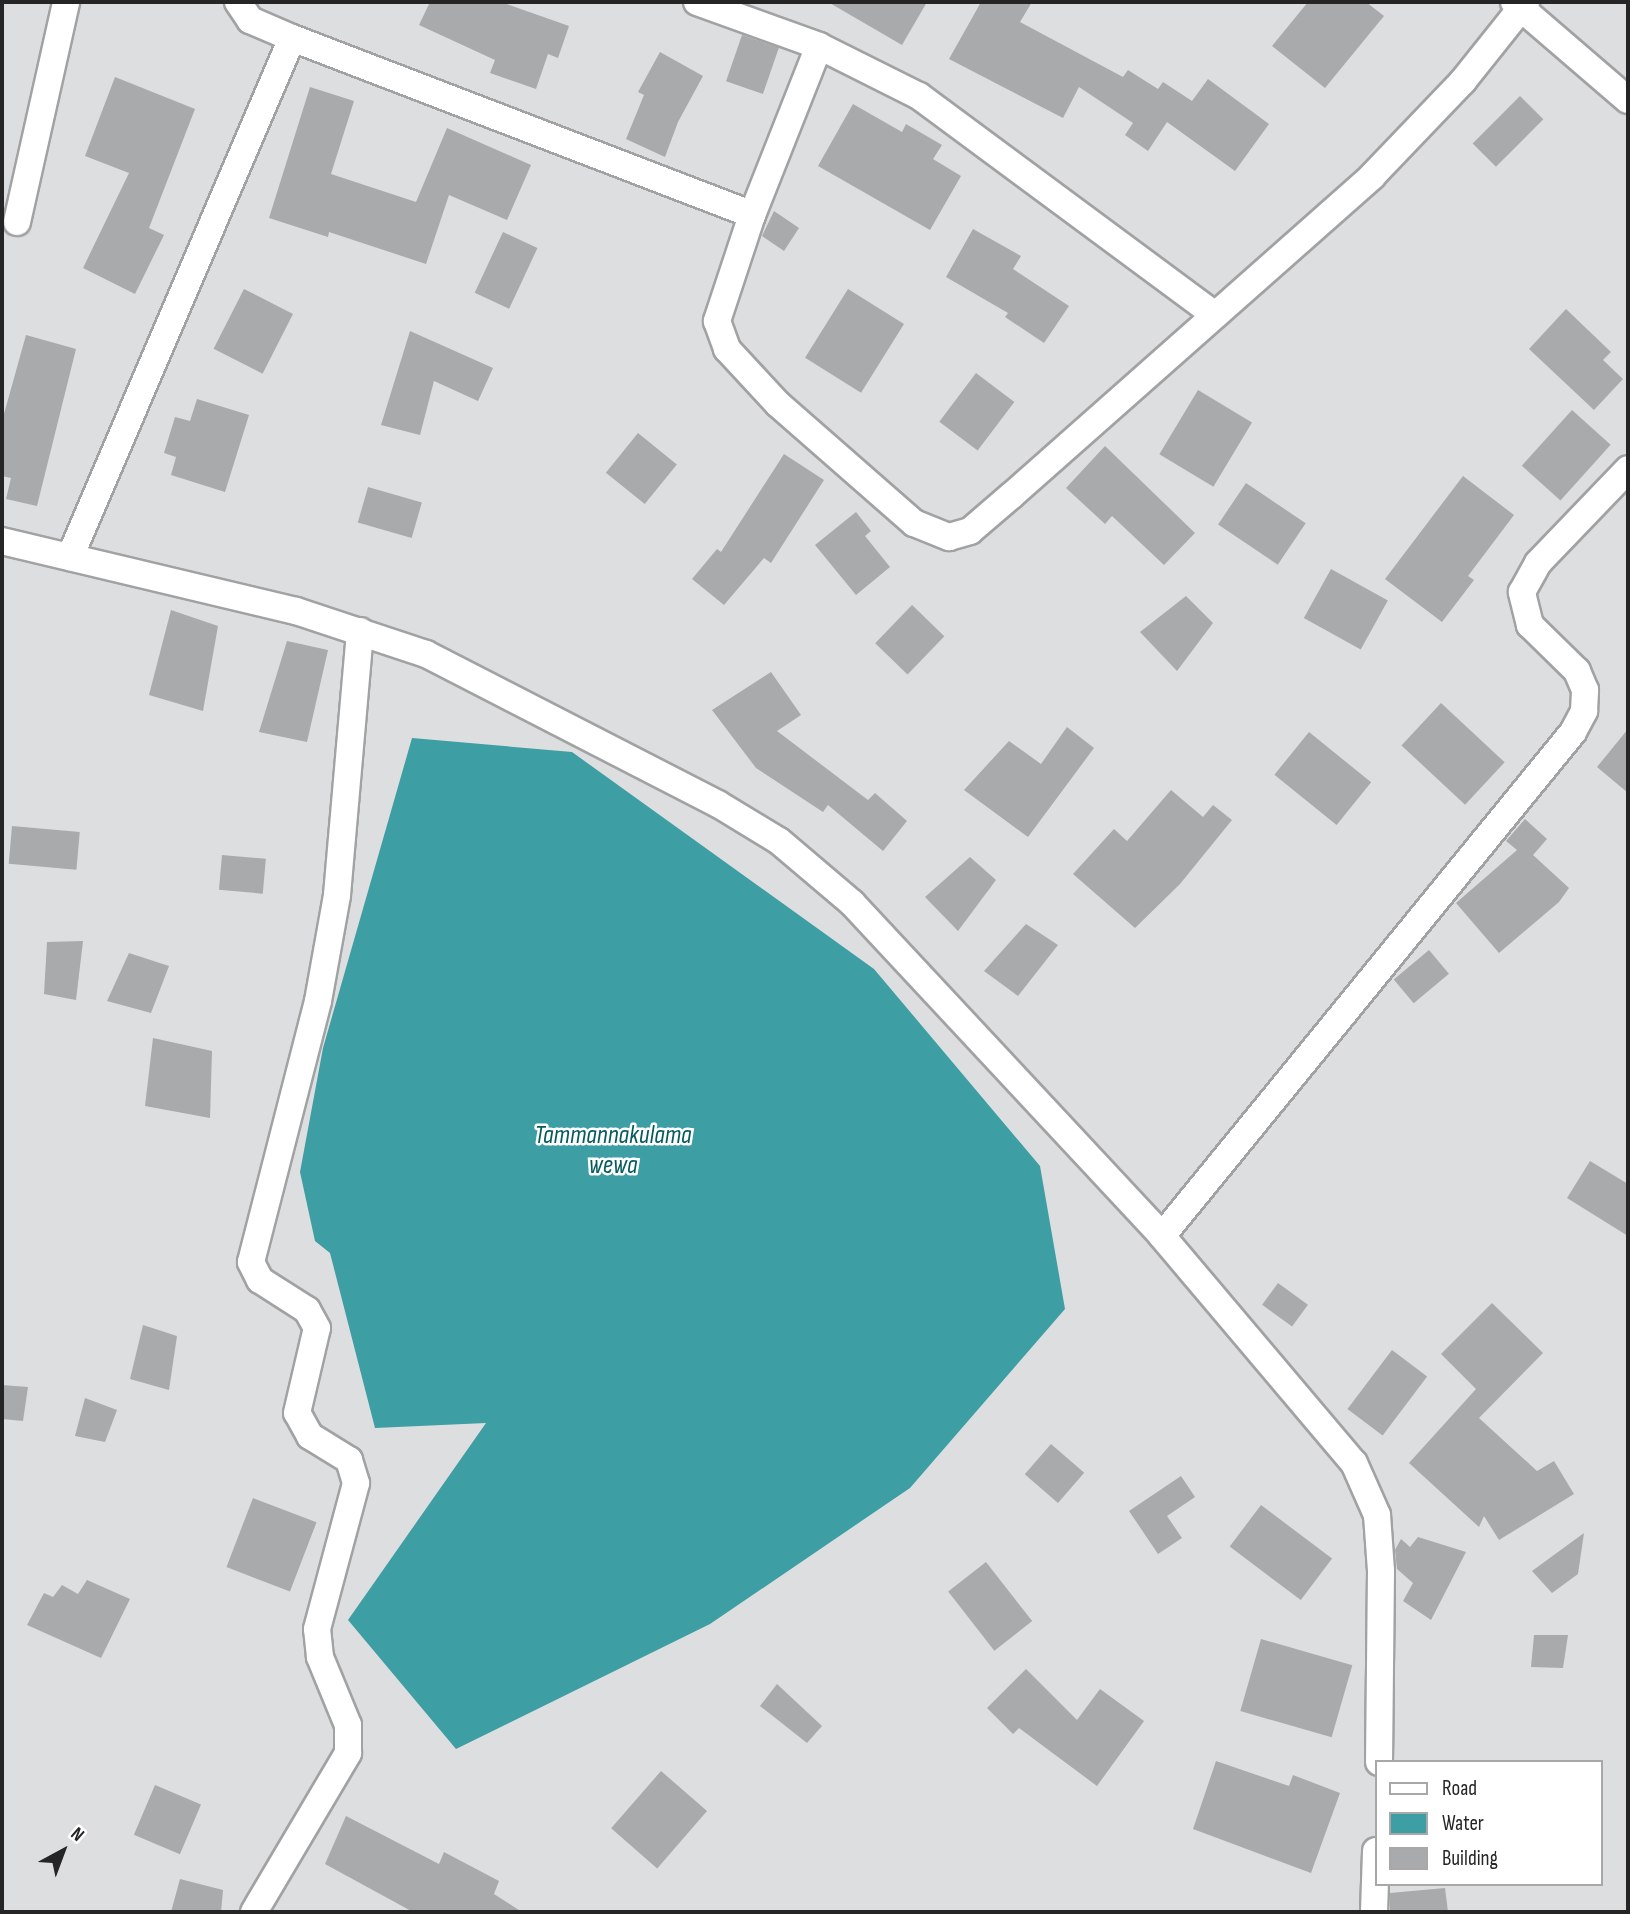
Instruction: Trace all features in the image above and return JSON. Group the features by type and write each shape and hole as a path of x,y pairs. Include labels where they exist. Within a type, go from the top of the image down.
{"street":[{"path":"17,222 66,2"},
{"path":"238,2 250,20 292,38 752,215"},
{"path":"697,2 819,46 919,96 1215,315"},
{"path":"819,46 752,215 717,321 727,349 778,404 914,523 949,537 970,531 1371,176 1463,81 1521,4 1628,100"},
{"path":"70,557 292,38"},
{"path":"1162,1236 1573,732 1584,711 1585,690 1577,671 1530,625 1522,592 1538,563 1628,469"},
{"path":"2,541 360,631 426,654 718,804 779,841 852,902 1162,1236 1353,1463 1377,1515 1383,1649 1379,1760"},
{"path":"254,1912 348,1753 348,1725 320,1657 317,1629 356,1483 349,1460 310,1436 298,1413 317,1328 307,1310 260,1280 251,1262 318,1001 337,895 360,631"},
{"path":"1374,1912 1375,1886"}],"water":[{"name":"Tammannakulama wewa","path":"412,738 572,752 874,969 1040,1166 1065,1309 910,1488 710,1624 456,1749 348,1620 486,1423 375,1428 330,1253 315,1241 300,1172 323,1048"}],"building":[{"path":"430,2 501,2 569,26 558,58 548,54 536,89 490,73 495,60 419,25"},
{"path":"828,2 927,2 902,45"},
{"path":"981,2 1032,2 1020,22 1123,77 1128,70 1158,89 1163,82 1192,101 1208,79 1269,124 1235,171 1167,122 1148,151 1125,135 1133,123 1079,87 1063,118 949,59"},
{"path":"1308,2 1366,2 1384,16 1325,88 1272,46"},
{"path":"742,35 779,48 763,94 726,81"},
{"path":"660,52 703,76 678,122 665,157 626,139 644,95 638,92"},
{"path":"115,77 195,109 149,228 164,235 135,294 83,268 129,173 85,156"},
{"path":"310,87 354,101 331,174 416,202 447,128 531,165 507,220 449,195 426,264 329,232 328,237 269,218"},
{"path":"1520,96 1543,119 1496,167 1473,143"},
{"path":"853,104 902,132 906,124 942,145 933,159 961,176 930,230 818,166"},
{"path":"774,211 799,228 784,251 762,236"},
{"path":"973,229 1021,256 1013,269 1069,306 1044,343 1005,317 1008,313 946,277"},
{"path":"503,232 537,248 509,309 475,293"},
{"path":"244,289 293,314 263,374 214,349"},
{"path":"848,289 904,324 861,393 805,358"},
{"path":"1566,309 1611,352 1603,360 1623,379 1594,410 1529,349"},
{"path":"410,331 493,368 478,401 434,381 420,435 381,425"},
{"path":"26,335 76,349 37,506 6,499 11,478 2,476 2,421"},
{"path":"976,373 1014,402 978,451 939,422"},
{"path":"1198,390 1252,422 1213,487 1159,454"},
{"path":"197,399 249,415 225,492 171,475 176,457 164,453 175,417 190,421"},
{"path":"1572,410 1611,445 1560,501 1522,466"},
{"path":"638,433 677,464 645,504 606,473"},
{"path":"1105,446 1195,533 1164,565 1112,516 1105,524 1066,488"},
{"path":"784,454 824,480 771,563 764,558 724,605 692,579 717,549 721,552"},
{"path":"1463,476 1514,515 1468,576 1474,580 1442,622 1385,579"},
{"path":"1246,483 1306,523 1278,565 1218,524"},
{"path":"368,487 422,502 412,538 358,523"},
{"path":"856,512 871,531 865,536 890,567 856,595 815,545"},
{"path":"1331,569 1388,601 1361,649 1304,618"},
{"path":"1186,596 1213,623 1177,671 1140,632"},
{"path":"912,605 944,636 908,674 875,643"},
{"path":"171,610 218,626 203,711 149,695"},
{"path":"287,641 328,650 307,742 259,732"},
{"path":"771,672 801,715 777,731 868,800 875,793 907,821 883,851 828,805 823,812 756,768 712,710"},
{"path":"1441,703 1505,762 1465,805 1401,745"},
{"path":"1067,727 1094,748 1028,837 964,790 1009,741 1041,764"},
{"path":"1628,729 1628,793 1597,767"},
{"path":"1309,732 1371,782 1337,825 1274,775"},
{"path":"1171,790 1203,817 1213,805 1232,820 1180,884 1135,928 1073,874 1114,829 1127,841"},
{"path":"1525,819 1547,839 1533,855 1569,888 1559,902 1499,953 1456,903 1517,850 1506,841"},
{"path":"12,826 80,832 76,870 9,864"},
{"path":"222,855 266,859 263,894 219,890"},
{"path":"970,857 996,880 958,931 925,897"},
{"path":"1026,924 1058,945 1018,996 984,971"},
{"path":"83,941 76,1000 44,994 47,942"},
{"path":"1429,950 1449,974 1414,1003 1394,980"},
{"path":"129,953 169,966 151,1013 107,1001"},
{"path":"153,1038 212,1051 210,1118 145,1106"},
{"path":"1590,1161 1628,1184 1628,1236 1567,1198"},
{"path":"1278,1283 1308,1305 1292,1327 1262,1305"},
{"path":"1492,1303 1543,1353 1479,1418 1537,1471 1554,1461 1574,1494 1499,1540 1484,1516 1479,1527 1409,1463 1476,1389 1441,1354"},
{"path":"143,1325 177,1336 169,1390 130,1379"},
{"path":"1392,1350 1427,1376 1383,1436 1347,1409"},
{"path":"2,1385 28,1387 23,1421 2,1419"},
{"path":"85,1398 117,1410 105,1442 75,1436"},
{"path":"1051,1444 1084,1473 1058,1503 1025,1474"},
{"path":"1181,1476 1195,1497 1167,1516 1182,1538 1158,1554 1129,1511"},
{"path":"253,1498 316,1522 290,1591 226,1567"},
{"path":"1261,1505 1332,1559 1301,1600 1230,1547"},
{"path":"1584,1533 1578,1574 1552,1593 1532,1571"},
{"path":"1418,1537 1466,1552 1431,1620 1403,1601 1413,1583 1397,1569 1395,1550 1401,1539 1410,1547"},
{"path":"986,1562 1032,1621 994,1651 948,1592"},
{"path":"87,1580 130,1599 101,1658 27,1625 44,1593 53,1597 62,1585 78,1594"},
{"path":"1534,1635 1568,1635 1563,1668 1531,1667"},
{"path":"1261,1639 1352,1665 1332,1737 1240,1711"},
{"path":"1026,1669 1077,1720 1100,1689 1144,1721 1097,1786 1019,1728 1013,1734 987,1708"},
{"path":"777,1684 822,1726 807,1743 760,1706"},
{"path":"1216,1761 1289,1786 1293,1775 1340,1793 1311,1873 1193,1829"},
{"path":"661,1771 707,1811 657,1868 611,1828"},
{"path":"155,1785 201,1805 180,1854 134,1835"},
{"path":"346,1816 439,1864 444,1852 499,1881 494,1894 522,1912 413,1912 325,1864"},
{"path":"180,1879 223,1890 221,1912 171,1912"},
{"path":"1445,1888 1448,1912 1390,1912 1390,1893"}]}
